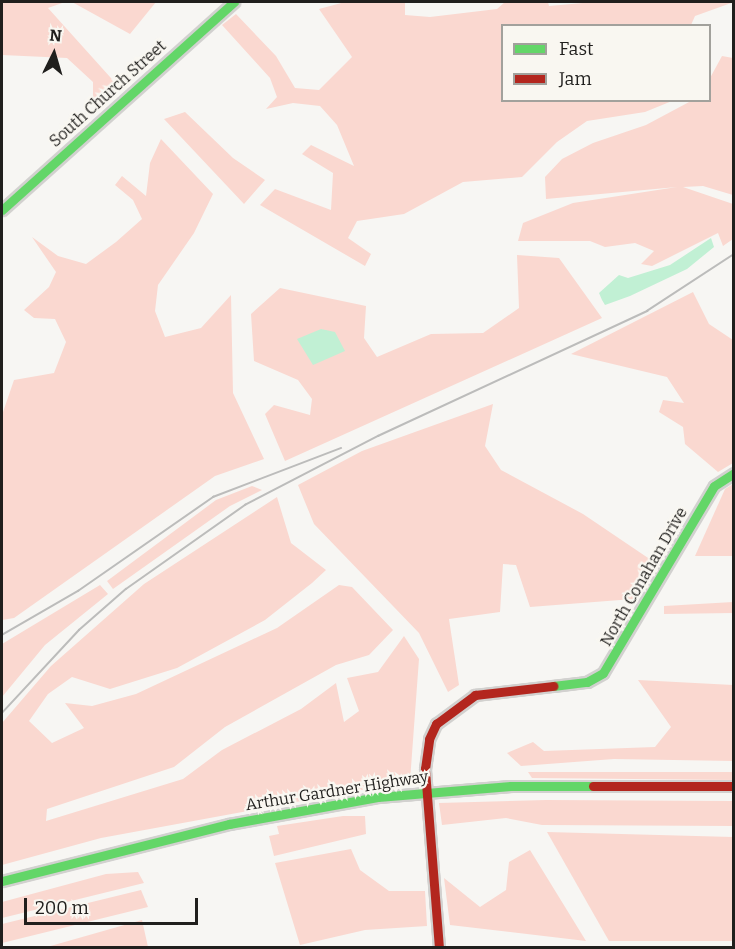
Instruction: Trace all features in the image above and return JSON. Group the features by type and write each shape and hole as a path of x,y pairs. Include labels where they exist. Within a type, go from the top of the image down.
{"main road":[{"name":"South Church Street","path":"2,210 234,2"},
{"name":"North Conahan Drive","path":"439,948 427,791 429,739 436,724 466,698 587,682 603,673 619,653 714,486 734,473"},
{"name":"Arthur Gardner Highway","path":"2,882 292,811 427,791 603,784 734,786"}],"shaded area":[{"path":"2,2 65,2 48,8 119,87 93,105 93,82 67,58 2,55"},
{"path":"72,2 156,2 130,34"},
{"path":"345,2 405,2 405,15 430,17 497,9 505,2 548,2 549,6 594,2 734,2 695,16 691,24 501,24 501,102 670,102 645,112 587,121 557,142 522,177 463,182 404,214 357,221 348,238 371,254 365,266 260,205 275,189 331,210 333,173 302,154 311,145 354,166 337,125 320,106 293,103 266,109 277,97 270,78 222,25 236,14 276,56 295,88 319,90 352,57 319,9"},
{"path":"722,56 733,58 733,195 703,186 683,187 733,204 733,239 723,246 718,233 652,266 641,264 654,251 635,243 605,247 590,241 518,241 523,223 573,203 677,187 546,199 545,177 562,159 593,143 646,125 689,102 711,102 711,76"},
{"path":"185,112 233,158 265,180 244,204 164,119"},
{"path":"161,139 213,194 194,233 158,285 155,311 165,337 201,328 231,295 233,393 264,459 215,476 14,618 2,620 2,415 14,380 54,373 66,342 55,319 34,318 24,310 49,287 56,272 32,237 58,256 86,264 116,242 142,219 133,200 115,185 122,176 146,196 150,163"},
{"path":"711,238 714,247 687,269 630,296 605,305 599,293 619,275 628,278 670,265"},
{"path":"517,255 559,258 602,318 285,461 265,414 274,405 310,415 312,399 298,380 254,361 251,314 280,288 366,306 364,338 377,357 431,334 483,333 519,308"},
{"path":"693,292 709,324 733,340 733,463 718,472 685,444 683,427 659,412 663,400 684,403 667,377 571,354"},
{"path":"321,329 335,332 345,351 313,365 297,339"},
{"path":"493,404 485,446 501,470 583,514 657,564 633,599 530,607 516,565 503,564 500,612 449,619 459,685 448,692 419,633 314,524 298,485 362,451"},
{"path":"733,484 733,556 695,556 725,489"},
{"path":"252,486 262,490 230,506 113,589 107,581 216,500"},
{"path":"277,497 291,543 326,570 312,583 265,620 177,668 110,689 72,677 48,694 29,721 52,743 84,728 65,703 92,706 136,694 277,628 339,585 352,587 393,630 369,655 336,665 225,727 174,767 47,809 46,821 183,779 222,750 301,709 336,683 344,722 359,711 347,678 378,672 404,636 419,659 410,781 101,838 2,865 2,723 51,666 144,584"},
{"path":"100,585 108,594 45,645 2,697 2,644"},
{"path":"733,602 733,613 664,614 664,606"},
{"path":"638,680 733,685 733,761 614,759 521,766 507,753 533,742 544,751 655,747 671,727"},
{"path":"528,772 733,772 734,780 532,778"},
{"path":"546,800 733,801 733,826 542,825 506,818 442,825 439,803"},
{"path":"343,816 365,816 366,834 274,856 269,836 279,834 277,826"},
{"path":"547,832 733,837 733,941 609,941"},
{"path":"351,849 360,870 389,891 425,891 427,926 365,930 300,945 275,863"},
{"path":"530,850 586,941 450,925 444,878 480,907 506,890 509,862"},
{"path":"138,872 144,883 2,918 2,902 106,874"},
{"path":"141,890 148,907 2,943 2,924"},
{"path":"142,920 148,947 47,947"}],"railway":[{"path":"2,713 79,630 126,589 245,505 378,436 647,311 734,254"},
{"path":"2,635 78,591 213,497 341,448"}],"traffic: fast":[{"path":"2,210 234,2"},
{"path":"553,686 587,682 603,673 714,486 734,473"},
{"path":"2,881 229,824 378,797 511,786 593,786"}],"traffic: jam":[{"path":"439,948 425,769 429,739 436,724 475,695 553,686"},
{"path":"593,786 734,786"}]}
